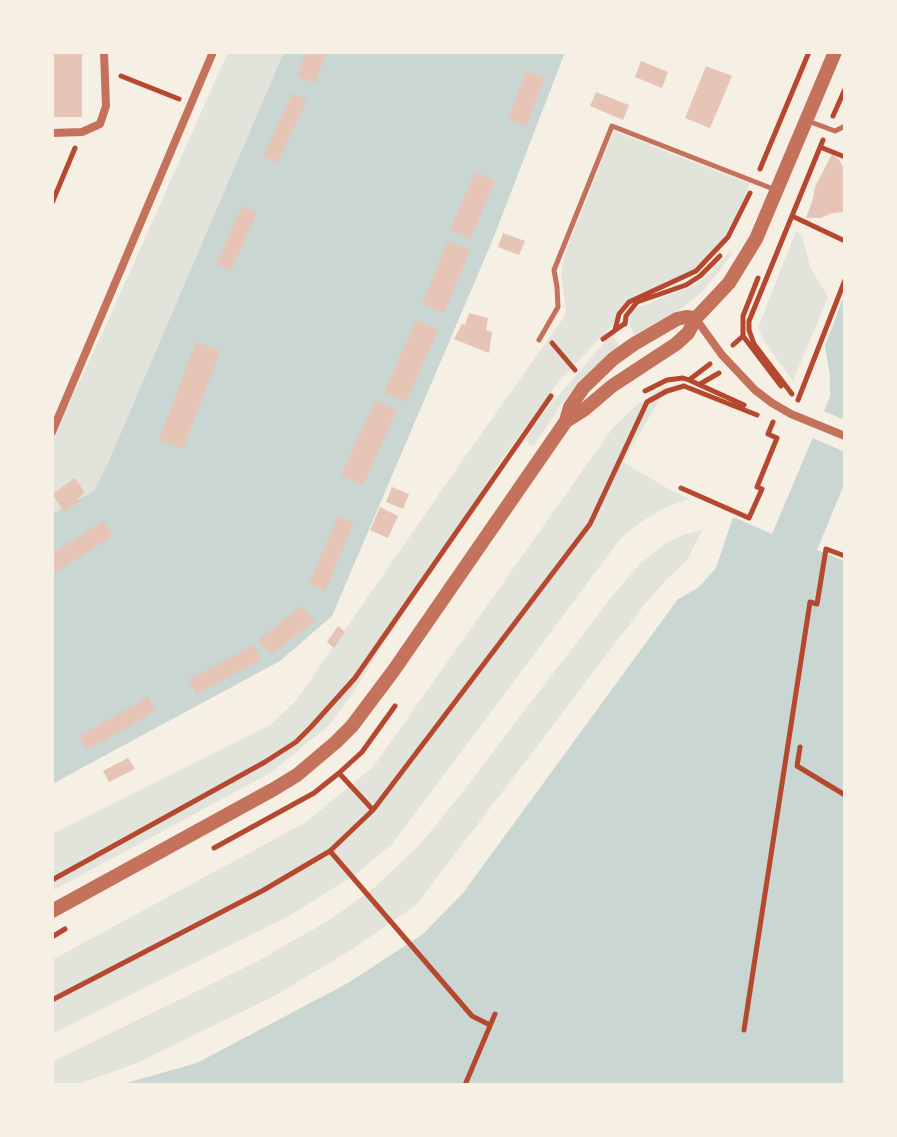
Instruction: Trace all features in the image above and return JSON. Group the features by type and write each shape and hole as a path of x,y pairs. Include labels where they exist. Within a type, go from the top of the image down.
{"street":[{"path":"52,133 82,132 93,129 102,120 106,106 104,52"},
{"path":"52,432 213,52"},
{"path":"566,421 688,333 696,318 729,283 756,239 835,52"},
{"path":"52,911 274,789 297,775 336,742 352,726 394,670 566,421 570,407 583,388 631,346 677,319 696,318 722,355 755,390 791,414 845,436"}],"lane":[{"path":"807,121 835,131 845,126"},
{"path":"539,340 558,307 554,270 612,126 777,190"}],"path":[{"path":"744,223 811,52"},
{"path":"105,73 115,73 171,95"},
{"path":"809,407 791,394 754,344 749,321 845,89"},
{"path":"52,203 82,132"},
{"path":"820,147 845,157"},
{"path":"614,330 619,314 629,302 696,271 728,237 758,182"},
{"path":"792,216 845,241"},
{"path":"631,346 625,323 629,310 637,302 686,285 700,276 738,234"},
{"path":"800,396 845,280"},
{"path":"601,342 625,323"},
{"path":"614,330 631,346"},
{"path":"743,336 782,387 791,414"},
{"path":"550,340 575,370"},
{"path":"568,376 580,364"},
{"path":"643,366 659,384"},
{"path":"643,366 645,379 637,383 647,402"},
{"path":"52,1000 262,891 330,851 373,810 590,524 647,402 684,386 786,426"},
{"path":"52,880 296,742 355,678 553,394"},
{"path":"681,488 749,518 762,489 757,487 777,438 768,434 771,428"},
{"path":"744,1030 810,602 817,604 826,549 845,556"},
{"path":"789,748 800,750 797,766 845,795"},
{"path":"339,773 373,810"},
{"path":"330,851 472,1016 490,1025"},
{"path":"465,1085 495,1014"}],"shaded area":[{"path":"228,52 284,52 94,491 52,514 52,438 103,332"},
{"path":"284,52 565,52 493,239 332,616 280,661 52,784 52,514 94,491"},
{"path":"614,131 750,184 721,242 692,271 633,297 612,326 560,380 502,459 329,725 272,772 52,891 52,834 270,725 295,702 564,317 566,310 561,273 564,256"},
{"path":"796,231 802,235 810,267 828,297 793,381 758,328"},
{"path":"730,251 730,257 704,290 681,309 634,335 630,320 637,308 697,284"},
{"path":"845,293 845,482 817,550 845,561 845,1085 119,1085 197,1063 348,983 423,934 463,893 678,599 698,588 716,568 733,517 772,534 830,397 825,346"},
{"path":"610,336 619,345 583,378 535,444 528,444 526,439 541,416"},
{"path":"669,383 623,462 690,499 666,507 620,539 393,843 356,874 289,916 52,1034 52,960 306,822 373,767 612,429 635,406"},
{"path":"702,530 687,560 645,604 417,904 354,948 274,996 137,1063 75,1085 52,1085 52,1062 258,961 331,919 374,888 421,843 454,803 640,564 665,544"}],"pier":[{"path":"821,410 845,420 845,452 810,437"}],"building":[{"path":"52,52 82,54 82,117 52,117"},
{"path":"306,52 327,52 315,83 297,77"},
{"path":"641,61 668,72 662,88 635,77"},
{"path":"706,66 732,76 710,128 685,118"},
{"path":"526,71 545,78 526,126 508,119"},
{"path":"596,92 629,105 623,120 590,106"},
{"path":"293,93 307,100 277,163 263,156"},
{"path":"832,154 845,170 845,212 806,218 815,187"},
{"path":"475,172 495,181 470,239 450,230"},
{"path":"242,206 257,213 231,271 216,264"},
{"path":"503,233 525,241 519,255 498,247"},
{"path":"448,241 470,250 444,313 422,304"},
{"path":"469,313 488,318 486,330 492,332 489,353 454,339 462,324 465,325"},
{"path":"416,320 438,330 406,402 384,393"},
{"path":"196,342 220,351 183,449 159,440"},
{"path":"375,401 397,410 363,485 341,476"},
{"path":"75,478 85,493 78,498 80,501 64,512 55,498 52,500 52,494"},
{"path":"392,487 409,494 403,509 386,502"},
{"path":"380,507 398,516 388,538 370,530"},
{"path":"338,516 354,523 325,591 309,584"},
{"path":"104,521 113,536 52,574 52,553"},
{"path":"302,606 315,621 271,655 258,640"},
{"path":"338,626 345,632 334,648 327,642"},
{"path":"254,645 261,660 196,694 188,680"},
{"path":"148,697 156,711 87,750 79,736"},
{"path":"128,758 135,769 109,782 103,771"}]}
